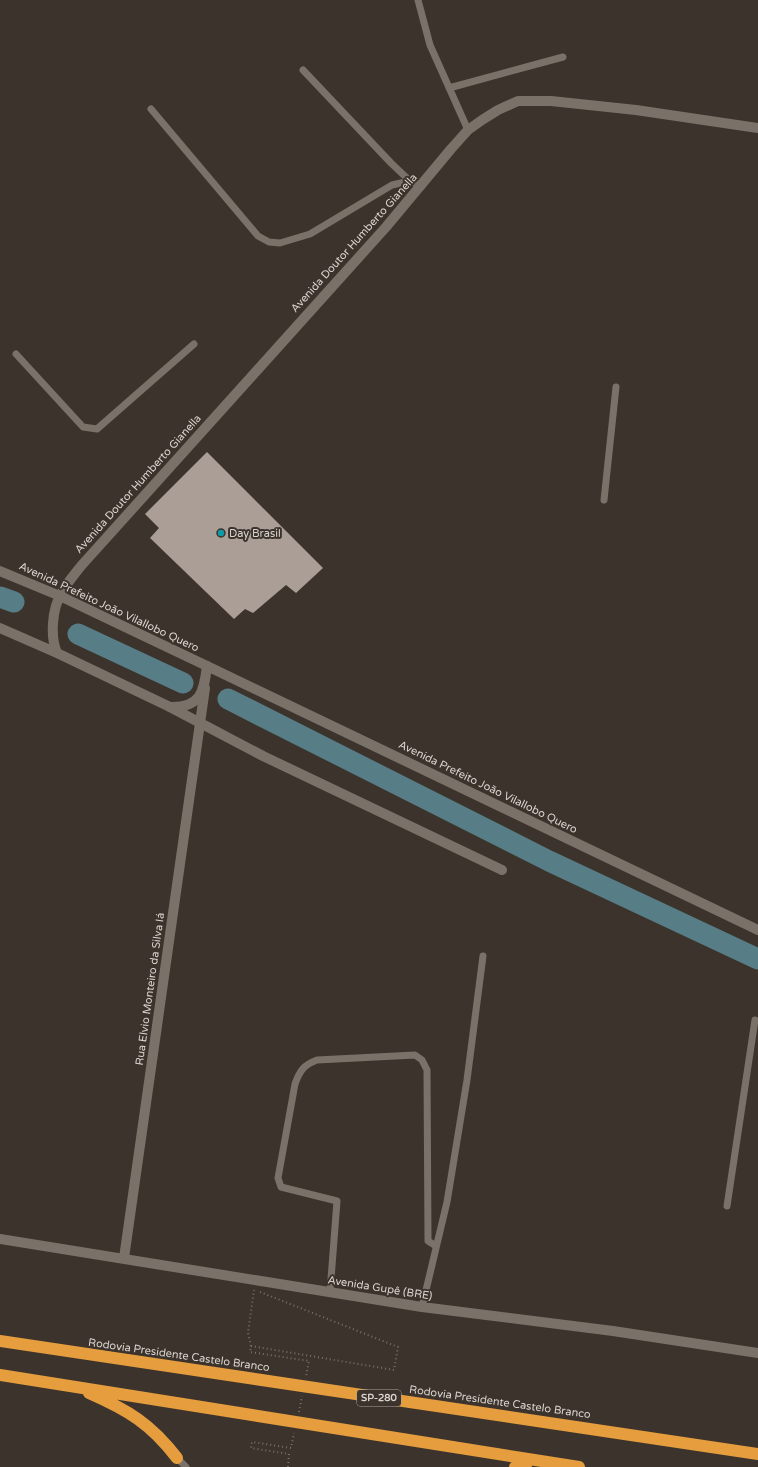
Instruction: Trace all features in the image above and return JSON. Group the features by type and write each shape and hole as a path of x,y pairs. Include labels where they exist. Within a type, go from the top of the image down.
{"highway":[{"name":"Rodovia Presidente Castelo Branco","path":"0,1341 758,1454"},
{"path":"0,1375 579,1467"},
{"path":"71,1386 115,1404 135,1416 151,1428 177,1458"},
{"path":"515,1467 526,1467"}],"main road":[{"name":"Avenida Doutor Humberto Gianella","path":"60,596 81,566 422,186 468,130 498,110 518,102 551,101 636,110 758,128"},
{"name":"Avenida Prefeito João Vilallobo Quero","path":"0,571 60,596 208,666 758,930"},
{"path":"57,653 53,634 60,596"},
{"path":"0,628 57,653 201,723 264,756 502,870"},
{"name":"Avenida Prefeito João Vilallobo Quero","path":"201,723 208,666"},
{"path":"170,708 179,708 197,699 205,688"},
{"name":"Rua Elvio Monteiro da Silva Iá","path":"124,1258 201,723"},
{"name":"Avenida Gupê (BRE)","path":"0,1239 422,1307 613,1331 758,1353"}],"lane":[{"path":"418,0 430,45 468,130"},
{"path":"449,88 564,57"},
{"path":"303,70 390,163 410,181 422,186"},
{"path":"151,109 258,236 269,242 280,243 310,234 392,184 410,181"},
{"path":"16,354 83,427 97,429 194,344"},
{"path":"604,500 616,387"},
{"path":"422,1307 447,1202 467,1080 483,956"},
{"path":"727,1206 755,1020"},
{"path":"330,1292 337,1201 281,1187 278,1178 295,1084 299,1072 305,1064 318,1060 415,1055 422,1060 427,1070 428,1241 436,1246"},
{"path":"177,1458 186,1467"}],"path":[{"path":"248,1288 398,1347 394,1370 360,1365"},
{"path":"250,1346 248,1333 254,1290"}],"building":[{"name":"Day Brasil","path":"207,452 323,568 296,593 286,585 253,613 245,609 234,619 150,538 159,528 145,514"}],"waterway":[{"path":"0,597 14,602"},
{"path":"78,634 183,683"},
{"path":"228,699 549,861 758,959"}],"place":[{"name":"Day Brasil","path":"221,533"}]}
